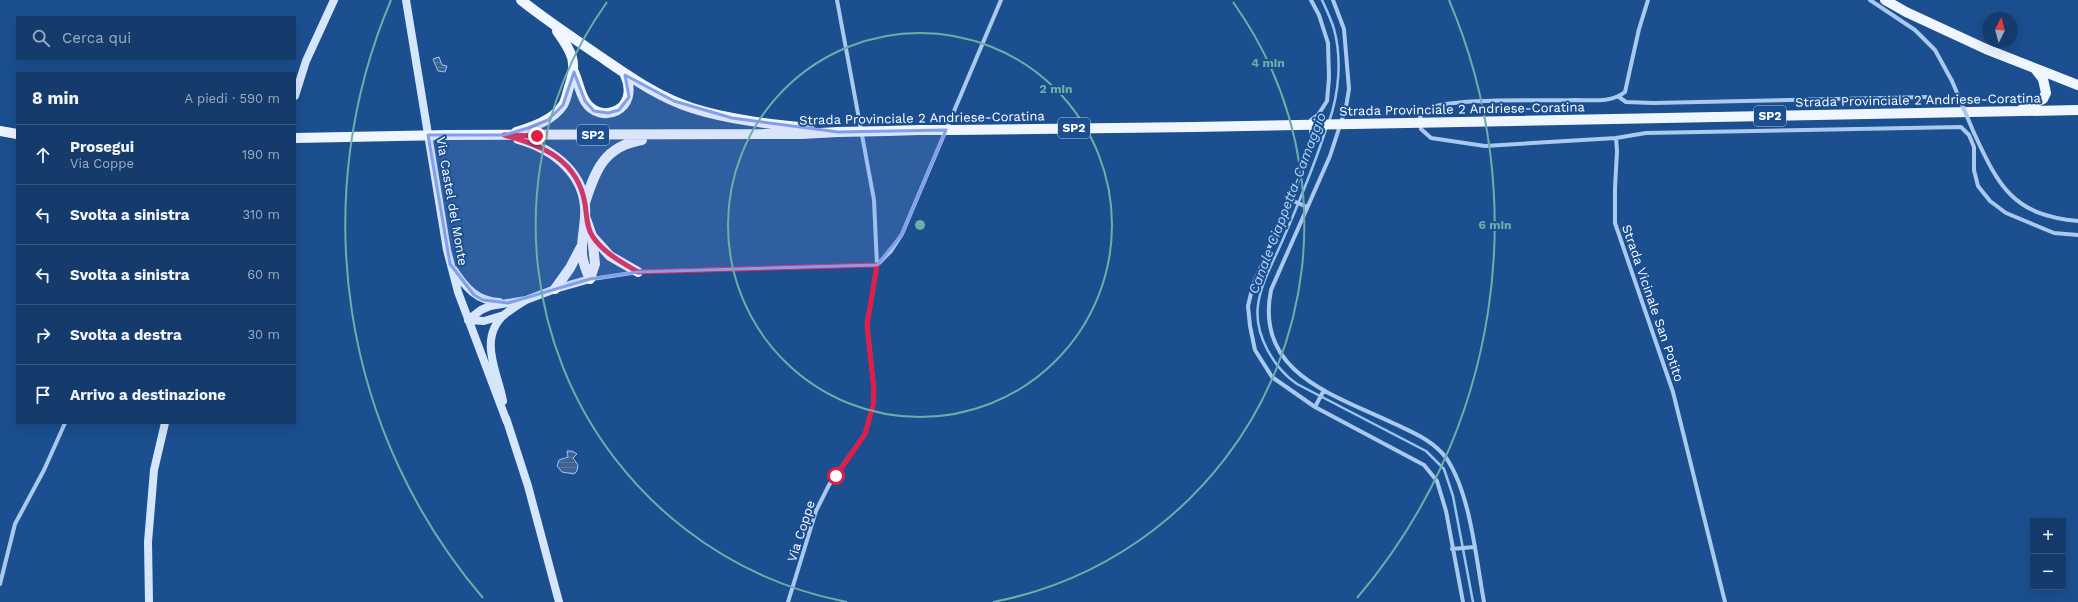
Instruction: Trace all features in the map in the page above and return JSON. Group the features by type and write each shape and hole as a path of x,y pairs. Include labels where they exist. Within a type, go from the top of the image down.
{"main road":[{"path":"296,93 306,61 334,0"},
{"name":"Via Castel del Monte","path":"406,0 450,264 468,320 506,422"},
{"path":"521,0 553,26 625,75 674,101 716,115 771,124 838,132"},
{"path":"1885,0 1906,12 1986,49 2078,86"},
{"path":"553,26 566,44 572,57 574,72 585,101 594,111 608,113 618,110 629,97 629,83 625,75"},
{"path":"2018,111 2043,98 2046,93 2043,79 2035,68"},
{"path":"504,135 548,120 563,105 574,72"},
{"path":"2064,110 2078,115"},
{"name":"Strada Provinciale 2 Andriese-Coratina","path":"296,138 448,135 801,134 919,130 1194,127 2078,110"},
{"path":"0,131 16,134"},
{"path":"585,203 593,175 607,156 629,142 682,134"},
{"path":"504,135 528,142 546,150 567,165 576,177 585,203 586,217 592,236 596,264 590,279"},
{"path":"586,217 581,247 583,265 590,279"},
{"path":"592,236 610,256 638,272"},
{"path":"555,288 570,268 581,247"},
{"path":"450,264 464,285 474,295 483,300 508,303"},
{"path":"468,320 484,321 504,315 526,300 555,288 590,279"},
{"path":"468,320 481,310 526,300"},
{"path":"504,315 494,331 490,348 506,422 528,486 559,602"},
{"path":"149,602 148,542 154,470 165,424"}],"street":[{"name":"Via Coppe","path":"788,602 816,511 829,485 856,449 870,420 874,390 867,325 877,265 874,200 837,0"},
{"path":"590,279 638,272 877,265 891,251 902,234 1001,0"},
{"path":"1311,0 1319,15 1328,43 1327,101 1318,115 1311,120 1311,139 1307,160 1253,285 1248,306 1255,350 1272,377 1315,407 1424,465 1437,481 1446,511 1452,550 1463,602"},
{"path":"1333,0 1344,29 1349,89 1346,107 1330,156 1271,290 1268,308 1269,325 1284,360 1296,372 1324,390 1426,439 1446,459 1462,489 1484,602"},
{"path":"1648,0 1637,36 1625,92 1619,97 1602,100 1460,102 1432,107 1425,110 1420,117 1422,129 1431,138 1485,146 1616,138 1646,133 1961,127 1969,135 1974,147 1974,170 1978,186 1990,201 2006,213 2054,233 2078,235"},
{"path":"1870,0 1915,30 1935,50 1952,81 1992,172 2008,193 2027,208 2057,219 2078,220"},
{"path":"1619,97 1626,102 1653,103 1929,97"},
{"name":"Strada Vicinale San Potito","path":"1616,138 1615,223 1673,392 1725,602"},
{"path":"1289,199 1307,207"},
{"path":"1315,407 1324,390"},
{"path":"0,584 15,524 44,470 65,424"},
{"path":"1452,550 1474,547"}],"highlighted area":[{"path":"574,72 585,101 594,111 608,113 619,110 629,97 625,75 674,101 732,118 838,132 946,130 902,234 877,265 638,272 590,279 508,303 483,300 474,295 450,264 428,135 504,135 548,120 563,105"}],"water":[{"path":"439,57 442,65 447,66 445,72 438,71 433,59"},
{"path":"567,451 572,451 577,454 573,458 578,465 577,471 574,474 562,472 557,466 559,460 568,457"}],"waterway":[{"name":"Canale Ciappetta-Camaggio","path":"1322,0 1334,29 1339,64 1337,88 1329,122"},
{"name":"Canale Ciappetta-Camaggio","path":"1327,126 1307,182 1262,288 1258,305 1259,328 1267,350 1273,360 1297,384 1426,451 1444,469 1453,496 1473,602"}],"route":[{"path":"537,136 504,135 528,142 546,150 567,165 576,177 585,203 586,217 592,236 610,256 638,272 877,265 867,325 874,390 873,406 865,434 836,476"}]}
